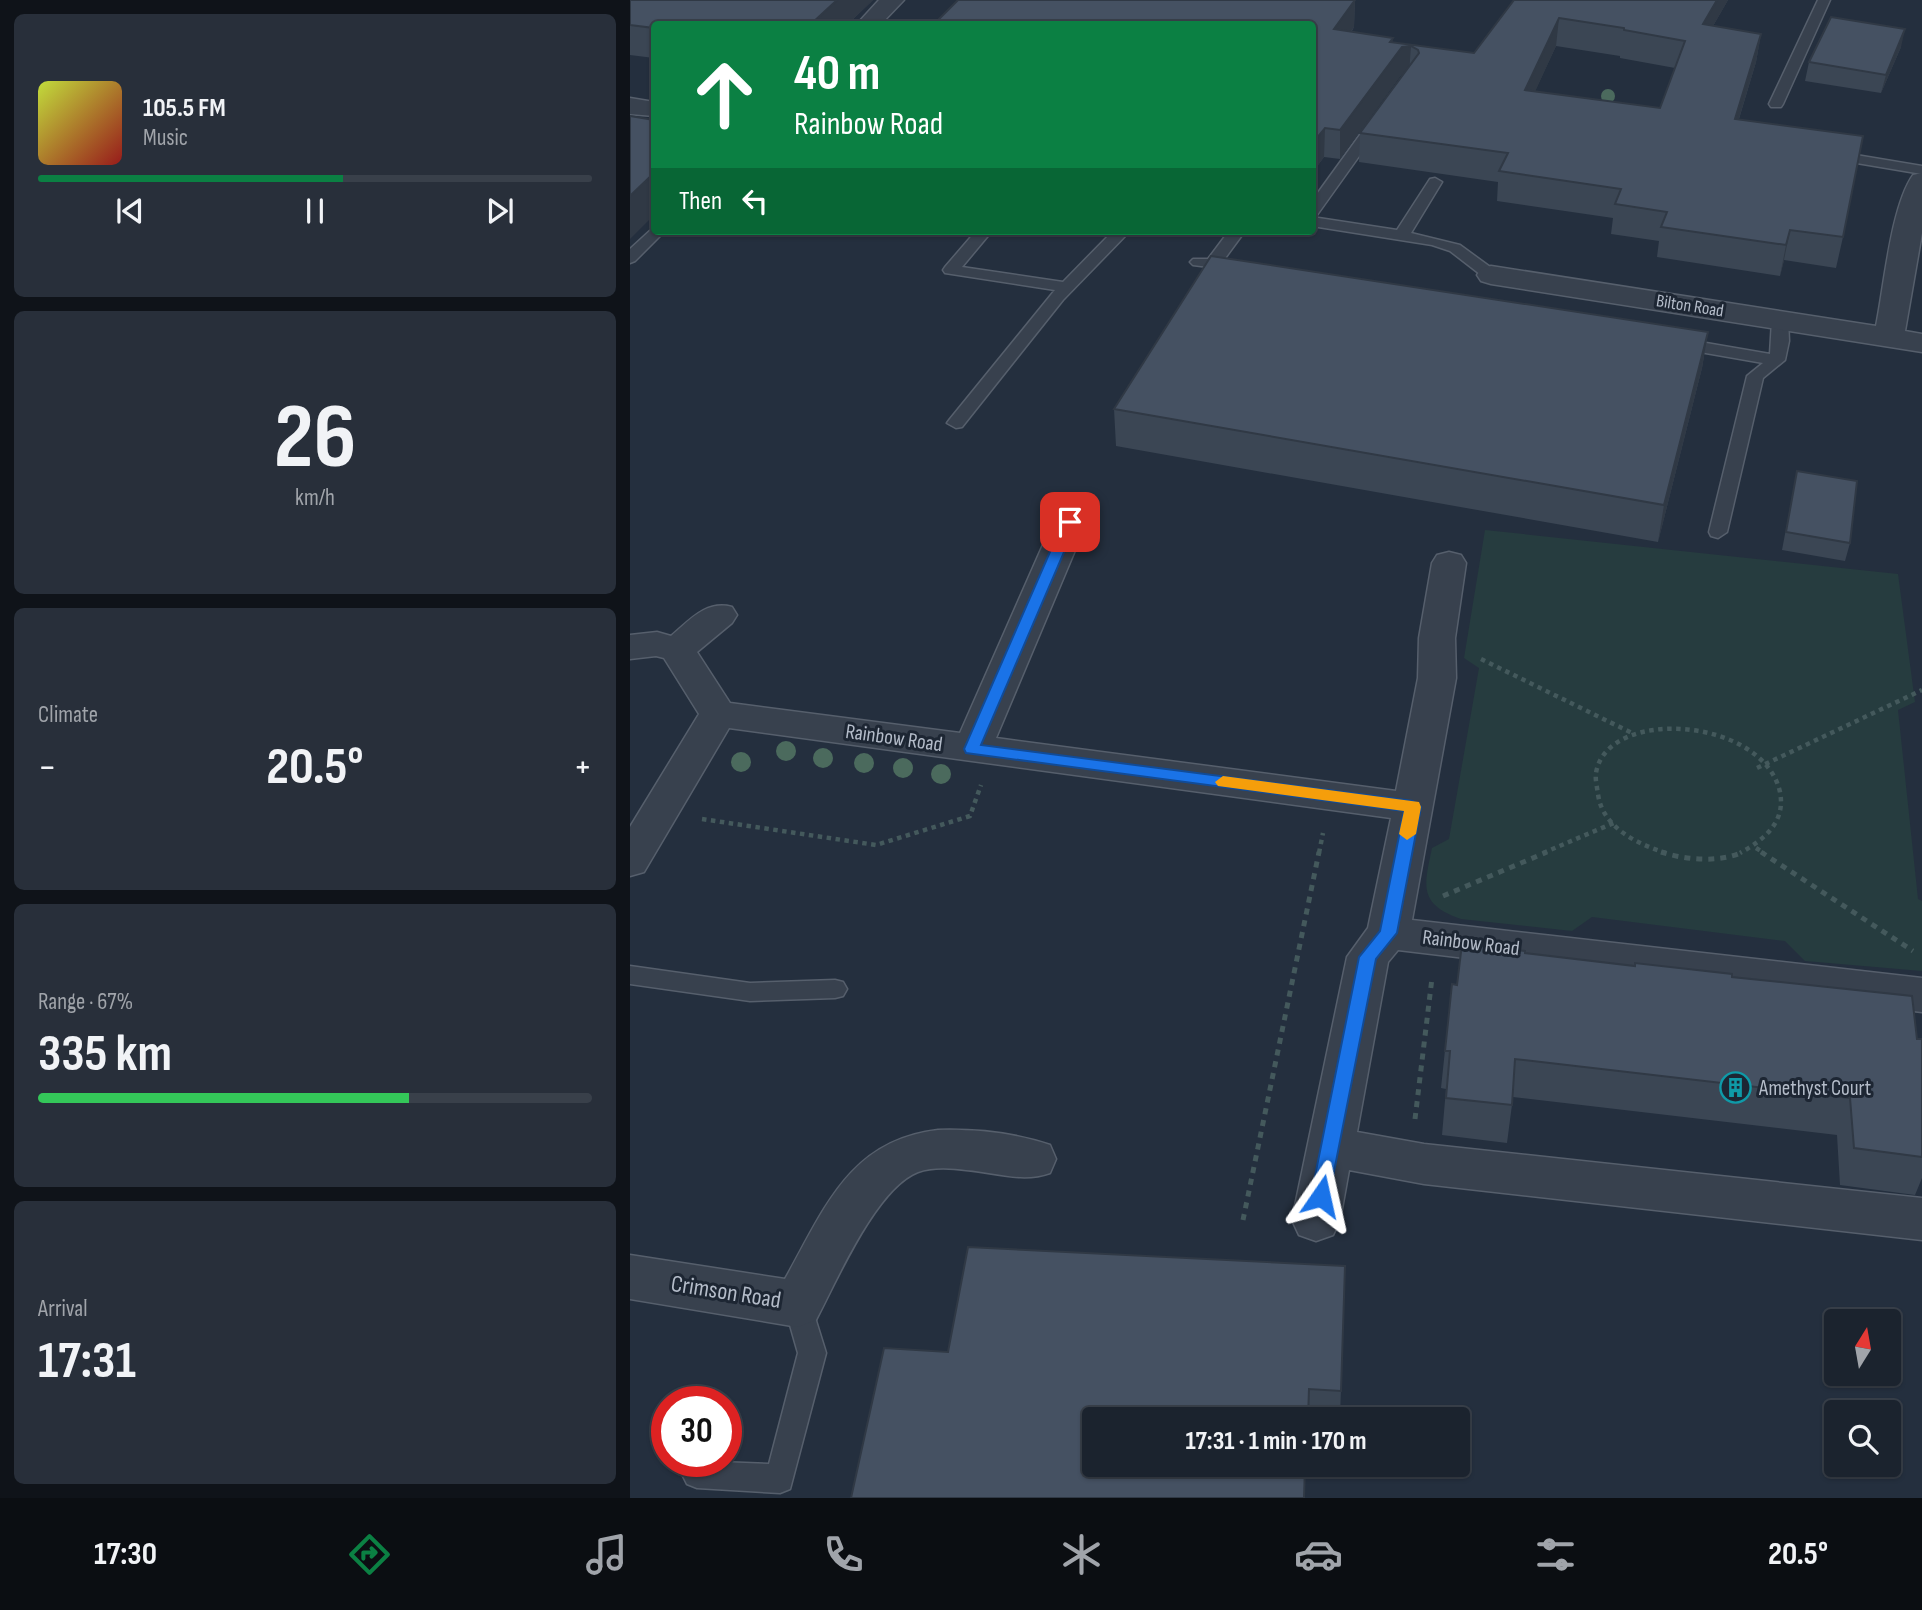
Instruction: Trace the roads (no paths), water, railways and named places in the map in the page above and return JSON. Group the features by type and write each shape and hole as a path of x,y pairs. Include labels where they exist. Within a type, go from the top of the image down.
{"street":[{"path":"870,21 892,0"},
{"path":"630,106 651,109"},
{"path":"1889,338 1911,217 1922,181"},
{"name":"Bilton Road","path":"1491,275 1922,343"},
{"path":"983,750 1070,522"},
{"path":"1316,1220 1368,957 1389,926 1437,678 1437,638 1449,563"},
{"path":"677,650 719,615"},
{"path":"630,647 657,645 677,650 718,714 630,860"},
{"name":"Rainbow Road","path":"718,714 1413,807"},
{"name":"Rainbow Road","path":"1389,926 1437,939 1922,995"},
{"path":"1330,1147 1410,1161 1922,1219"},
{"name":"Crimson Road","path":"630,1277 798,1304 852,1209 880,1174 897,1160 927,1151 961,1151 1033,1158"}],"lane":[{"path":"1776,104 1824,0"},
{"path":"1316,206 1386,110"},
{"path":"1815,152 1922,170"},
{"path":"1402,236 1435,182"},
{"path":"1316,222 1435,241 1455,248 1491,275"},
{"path":"630,258 653,235"},
{"path":"980,235 951,270 1066,287"},
{"path":"957,423 1066,287 1117,235"},
{"path":"1233,235 1205,263 1253,272"},
{"path":"1718,532 1755,376 1777,360 1781,341 1780,320"},
{"path":"1667,341 1777,360"},
{"path":"630,975 750,992 835,989"},
{"path":"742,1477 780,1479 812,1353 798,1304"}],"place":[{"name":"Amethyst Court","path":"1736,1088"}]}
